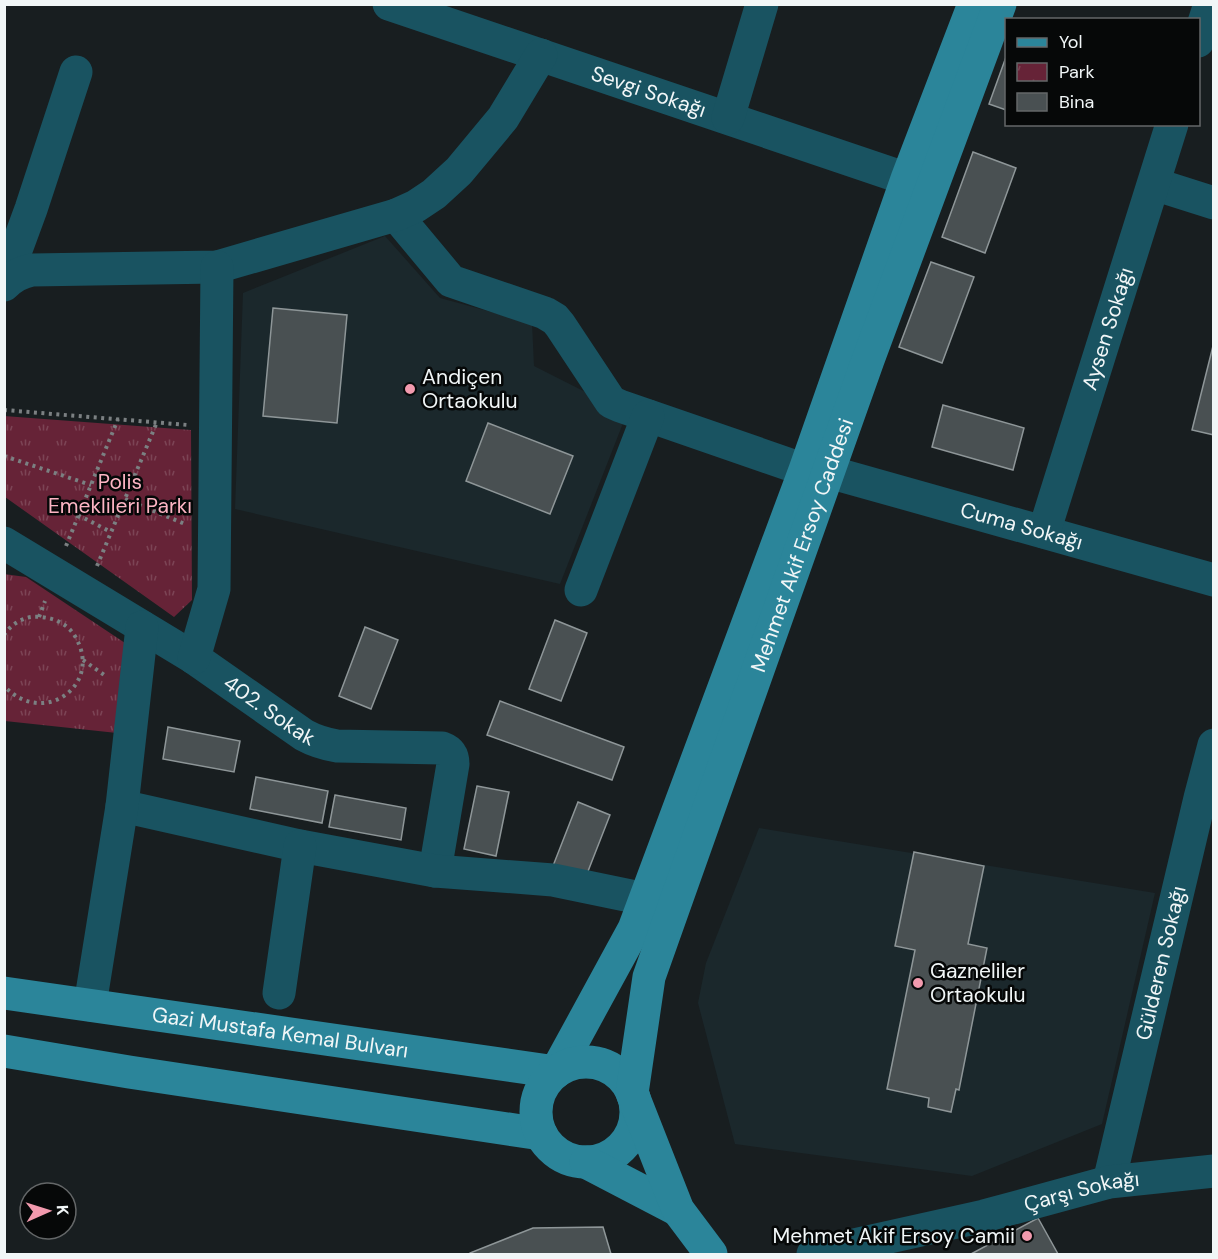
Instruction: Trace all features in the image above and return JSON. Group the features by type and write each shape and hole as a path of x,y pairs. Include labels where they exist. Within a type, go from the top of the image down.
{"main road":[{"name":"Mehmet Akif Ersoy Caddesi","path":"632,1093 649,977 817,471 908,179 975,4"},
{"name":"Mehmet Akif Ersoy Caddesi","path":"556,1072 634,929 817,471 876,338 1000,4"},
{"name":"Gazi Mustafa Kemal Bulvarı","path":"4,993 556,1072"},
{"path":"4,1051 541,1134"},
{"path":"632,1093 636,1109 634,1125 628,1140 617,1152 602,1160 586,1162 560,1155 549,1146 541,1134 536,1118 538,1101 544,1085 556,1072 569,1065 584,1062 599,1064 613,1070 625,1080 632,1093 678,1210 711,1254"},
{"path":"586,1162 678,1210"}],"street":[{"name":"Sevgi Sokağı","path":"389,4 908,179"},
{"path":"728,118 762,4"},
{"path":"1200,35 1210,4"},
{"path":"8,282 21,273 32,270 217,267 396,215 434,194 459,171 503,118 541,56"},
{"path":"8,282 13,258 76,72"},
{"name":"Aysen Sokağı","path":"1044,532 1172,126"},
{"path":"1154,184 1214,203"},
{"name":"Cuma Sokağı","path":"396,215 451,281 545,313 555,319 611,402 817,471 1214,580"},
{"path":"194,658 214,589 217,267"},
{"path":"581,590 648,416"},
{"name":"402. Sokak","path":"4,543 194,658 316,741 337,746 442,748 447,750 452,756 453,764 435,871"},
{"path":"90,1005 122,806 142,627"},
{"name":"Gülderen Sokağı","path":"1109,1182 1207,801 1214,746"},
{"path":"122,806 300,846 435,871 553,880 645,898"},
{"path":"279,993 300,846"},
{"name":"Çarşı Sokağı","path":"813,1254 984,1216 1109,1182 1214,1171"}],"path":[{"path":"4,410 216,427"},
{"path":"54,573 118,419"},
{"path":"86,593 156,422"},
{"path":"4,456 91,485"},
{"path":"125,499 215,536"},
{"path":"78,515 111,532"},
{"path":"4,635 20,620 35,616 50,617 63,623 74,633 81,646 83,660 81,674 74,686 65,696 52,702 38,704 25,701 4,686"}],"shaded area":[{"name":"Andiçen Ortaokulu","path":"385,236 440,298 532,323 534,366 627,413 560,584 235,509 243,293"},
{"name":"Gazneliler Ortaokulu","path":"759,828 1155,893 1102,1124 972,1176 735,1144 698,1003 706,963"}],"green space":[{"name":"Polis Emeklileri Parkı","path":"4,416 191,430 192,600 174,617 5,497"},
{"path":"4,574 26,577 125,643 117,733 5,721"}],"building":[{"path":"1005,60 1005,110 989,104"},
{"path":"973,152 1016,168 985,253 942,237"},
{"path":"931,262 974,277 942,363 899,347"},
{"path":"273,308 347,315 337,423 263,416"},
{"path":"1214,342 1214,435 1192,430"},
{"path":"943,405 1024,428 1013,470 932,447"},
{"path":"488,423 573,456 550,514 466,481"},
{"path":"555,620 587,633 561,701 529,689"},
{"path":"365,627 398,640 371,709 339,696"},
{"path":"500,701 624,747 612,780 487,735"},
{"path":"168,727 240,741 234,772 163,759"},
{"path":"256,777 328,791 322,823 250,809"},
{"path":"477,786 509,792 496,856 464,849"},
{"path":"335,795 406,808 401,840 329,827"},
{"path":"578,802 610,815 583,884 551,871"},
{"path":"914,852 984,866 968,944 987,948 959,1090 956,1089 951,1112 928,1107 929,1098 887,1089 915,950 895,946"},
{"name":"Mehmet Akif Ersoy Camii","path":"1038,1218 1058,1254 971,1254"},
{"path":"603,1227 611,1254 470,1254 533,1228"}],"place":[{"name":"Andiçen Ortaokulu","path":"410,389"},
{"name":"Gazneliler Ortaokulu","path":"918,983"},
{"name":"Mehmet Akif Ersoy Camii","path":"1027,1236"}]}
